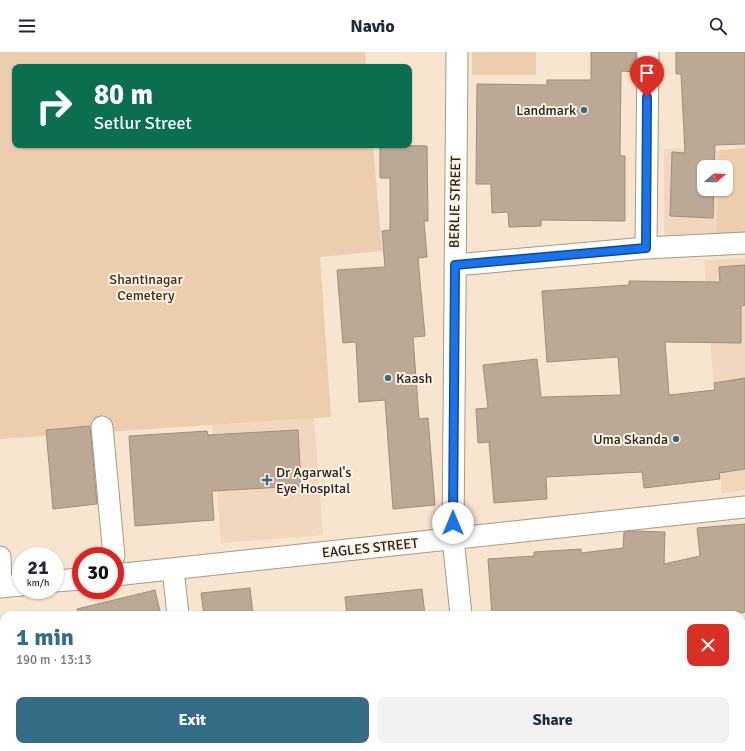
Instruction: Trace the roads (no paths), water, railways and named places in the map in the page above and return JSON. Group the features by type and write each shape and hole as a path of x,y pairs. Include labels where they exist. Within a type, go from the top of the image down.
{"street":[{"name":"BERLIE STREET","path":"457,52 452,538 461,611"},
{"path":"646,248 648,52"},
{"path":"455,265 646,248 745,243"},
{"path":"102,427 113,547"},
{"name":"EAGLES STREET","path":"124,568 173,569 745,506"},
{"path":"0,557 7,586"},
{"path":"173,569 178,611"}],"place":[{"name":"Landmark","path":"584,110"},
{"name":"Kaash","path":"388,378"},
{"name":"Uma Skanda","path":"676,439"},
{"name":"Dr Agarwal's Eye Hospital","path":"267,480"}],"park label":[{"name":"Shantinagar Cemetery","path":"146,288"}]}
